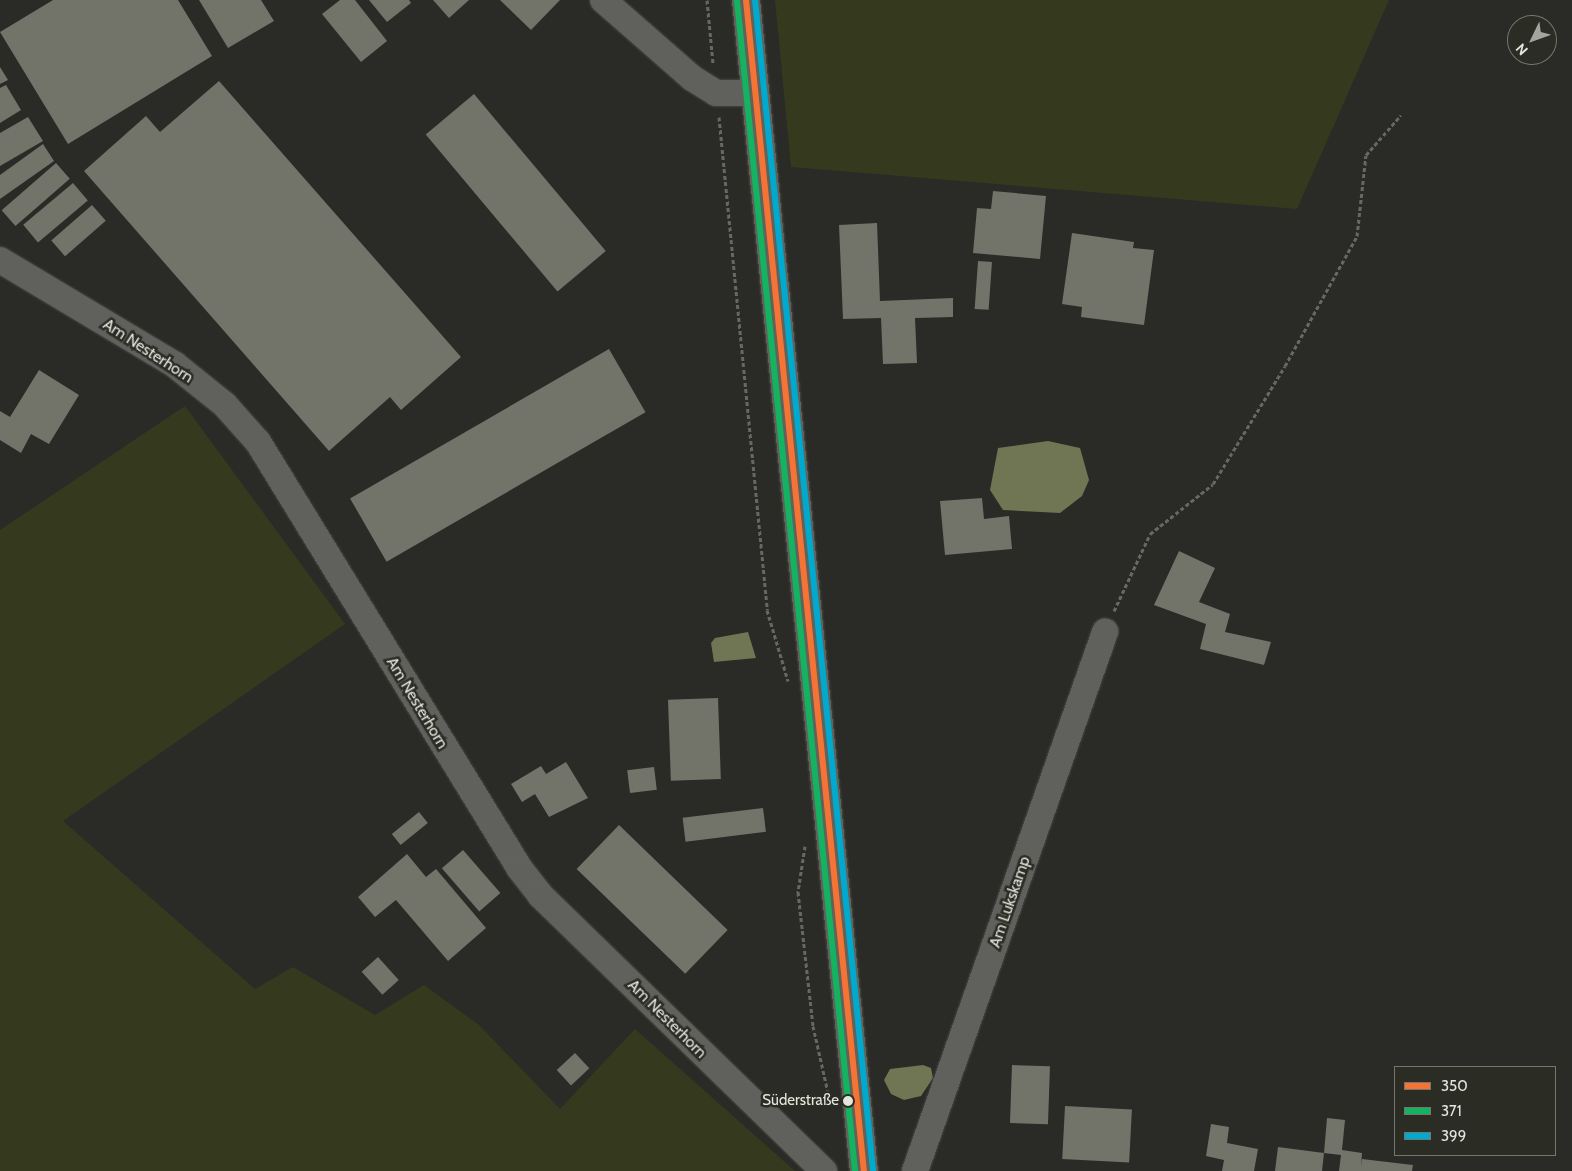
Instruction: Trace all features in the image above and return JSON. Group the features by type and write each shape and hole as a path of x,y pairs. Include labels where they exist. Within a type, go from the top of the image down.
{"street":[{"path":"603,0 692,78 716,93 755,93"},
{"path":"746,0 864,1171"},
{"name":"Am Nesterhorn","path":"0,260 174,364 225,405 258,442 525,876 824,1171"},
{"name":"Am Lukskamp","path":"915,1171 1105,632"}],"path":[{"path":"706,0 768,610 789,686"},
{"path":"1105,632 1150,534 1213,484 1285,366 1357,236 1366,155 1401,115"},
{"path":"807,834 798,892 813,1026 832,1115"}],"shaded area":[{"path":"775,0 1389,0 1297,209 791,167"},
{"path":"185,406 345,624 63,821 255,989 293,967 375,1015 424,985 479,1025 560,1109 635,1029 795,1171 0,1171 0,530"},
{"path":"1048,441 1080,448 1089,480 1082,496 1060,513 1003,510 990,490 998,448"},
{"path":"748,632 756,658 714,662 711,643 715,638"},
{"path":"923,1065 931,1068 933,1078 921,1096 904,1100 891,1094 884,1080 890,1069"}],"building":[{"path":"53,0 178,0 212,56 68,144 0,32"},
{"path":"199,0 261,0 274,21 228,48"},
{"path":"340,0 355,0 387,41 361,62 322,14"},
{"path":"369,0 409,0 411,3 387,22"},
{"path":"433,0 469,0 449,18"},
{"path":"500,0 560,0 531,30"},
{"path":"0,67 8,80 0,84"},
{"path":"219,81 461,357 401,410 390,397 329,451 84,171 146,116 160,132"},
{"path":"6,85 21,110 0,123 0,88"},
{"path":"474,94 606,251 558,292 426,134"},
{"path":"28,117 43,141 0,166 0,133"},
{"path":"43,144 54,161 0,199 0,175"},
{"path":"56,163 70,179 15,226 2,210"},
{"path":"73,183 88,201 38,242 23,225"},
{"path":"993,191 1046,196 1040,259 973,253 977,208 991,209"},
{"path":"92,205 106,221 65,256 51,240"},
{"path":"877,223 880,301 953,298 953,317 915,318 917,363 883,364 881,318 843,319 839,225"},
{"path":"1072,233 1134,242 1133,248 1154,250 1144,325 1081,317 1082,307 1062,304"},
{"path":"978,261 992,262 989,310 975,309"},
{"path":"609,349 646,412 387,562 350,498"},
{"path":"39,370 79,395 49,444 31,434 21,453 0,440 0,411 10,417"},
{"path":"982,498 984,519 1009,516 1012,549 945,555 940,501"},
{"path":"1179,551 1215,568 1199,602 1230,614 1225,632 1271,642 1264,665 1200,649 1206,624 1154,605"},
{"path":"718,698 721,779 671,781 668,700"},
{"path":"566,762 588,798 549,817 535,794 522,802 511,784 541,766 546,774"},
{"path":"654,767 657,790 630,793 627,770"},
{"path":"763,808 766,832 686,842 683,818"},
{"path":"419,812 428,823 401,845 392,834"},
{"path":"619,825 728,930 685,974 577,869"},
{"path":"463,850 500,893 479,911 442,868"},
{"path":"407,854 426,877 436,869 486,928 448,961 396,900 375,917 358,897"},
{"path":"378,957 399,980 382,995 362,972"},
{"path":"575,1053 589,1068 571,1085 557,1070"},
{"path":"1012,1065 1050,1066 1048,1124 1010,1123"},
{"path":"1065,1106 1132,1110 1129,1162 1062,1159"},
{"path":"1327,1118 1345,1120 1342,1150 1362,1153 1361,1167 1362,1159 1413,1165 1412,1171 1339,1171 1341,1155 1324,1153"},
{"path":"1211,1124 1229,1127 1227,1143 1258,1149 1254,1171 1222,1171 1224,1160 1206,1156"},
{"path":"1278,1147 1324,1153 1322,1171 1275,1171"}],"transit line":[{"name":"350","path":"746,0 864,1171"},
{"name":"399","path":"755,0 873,1170"},
{"name":"371","path":"737,1 855,1171"}],"place":[{"name":"Süderstraße","path":"848,1101"}]}
